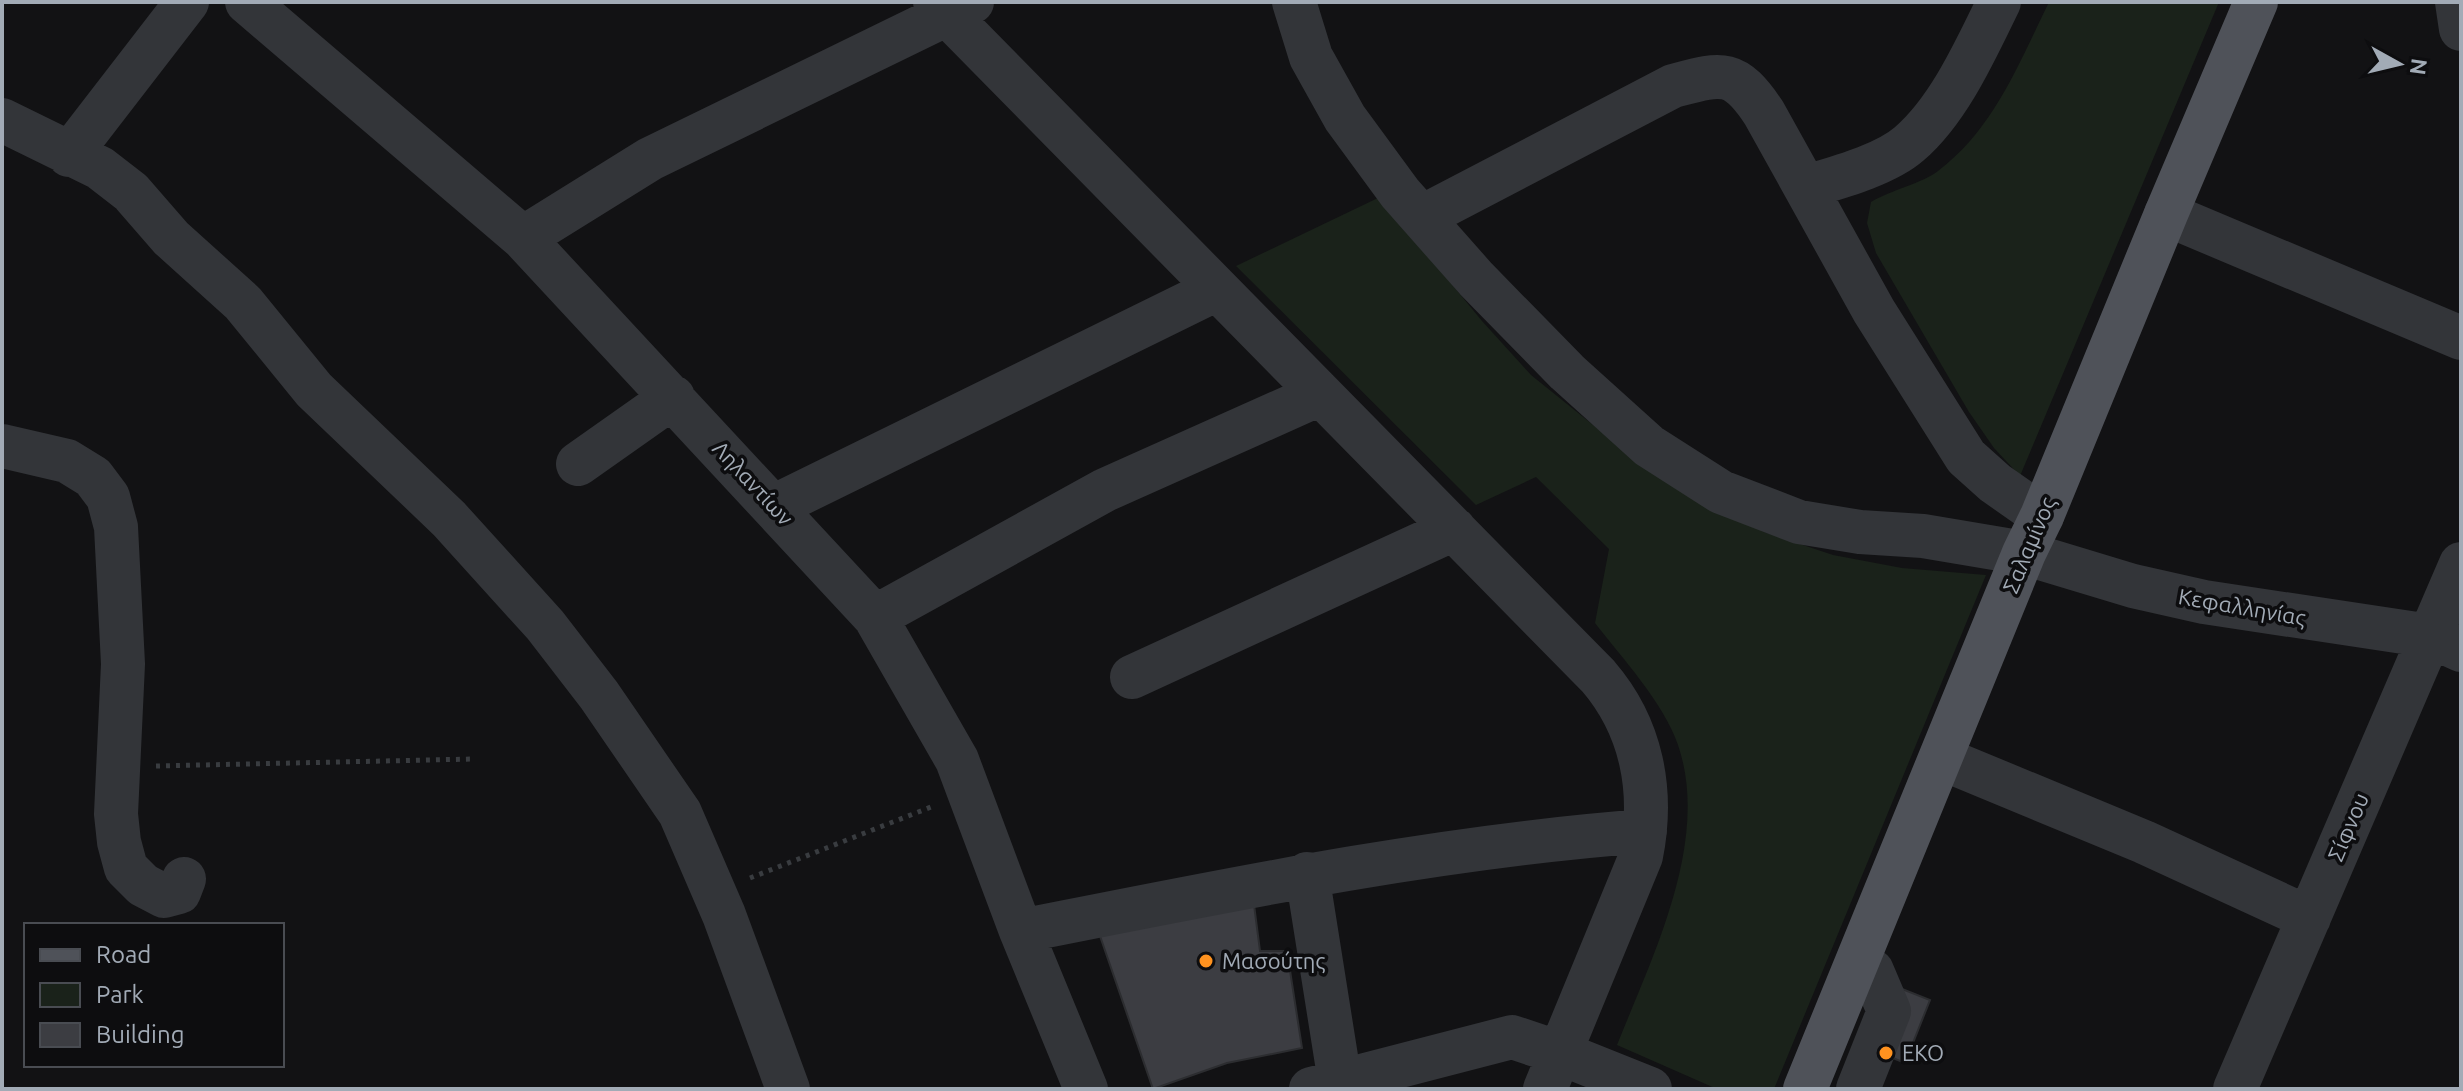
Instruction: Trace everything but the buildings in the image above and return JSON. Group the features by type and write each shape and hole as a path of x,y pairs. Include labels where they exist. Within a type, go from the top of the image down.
{"main road":[{"name":"Σαλαμίνος","path":"1805,1089 2256,2"}],"street":[{"path":"69,155 187,2"},
{"name":"Ληλαντίων","path":"247,2 523,238 875,617 957,760 1021,931 1086,1089"},
{"path":"1294,2 1311,57 1345,118 1400,193 1476,279 1567,372 1649,446 1721,492 1799,522 1860,532 1923,536 2033,534"},
{"path":"1806,187 1855,172 1908,145 1942,104 1973,55 1999,2"},
{"path":"2457,2 2461,29"},
{"path":"523,238 650,159 952,6 1217,289 1598,676 1615,698 1632,730 1643,767 1647,793 1645,831 1638,866 1552,1071"},
{"path":"1422,217 1673,86 1706,77 1729,77 1748,88 1874,311 1966,457 1995,483 2033,534"},
{"path":"2,120 100,168 131,192 171,238 243,303 314,390 449,519 545,625 599,695 680,813 714,893 788,1089"},
{"path":"2166,214 2461,338"},
{"path":"775,506 1217,289"},
{"path":"875,617 1105,490 1320,394"},
{"path":"578,464 673,397"},
{"path":"2,446 67,461 93,477 108,497 116,527 123,664 116,814 119,842 126,868 143,885 164,896 179,892 184,879"},
{"path":"1132,677 1454,529"},
{"name":"Κεφαλληνίας","path":"2033,534 2133,586 2204,602 2446,643"},
{"name":"Σίφνου","path":"2235,1089 2309,918 2446,643 2461,564"},
{"path":"1941,758 2144,842 2309,918"},
{"path":"1021,931 1307,874 1550,839 1645,831"},
{"path":"1307,874 1326,1085 1512,1037 1552,1071 1650,1089"},
{"path":"1858,1089 1889,1011 1872,971"}],"path":[{"path":"119,765 474,759"},
{"path":"714,893 969,792"}],"green space":[{"path":"2049,2 2219,2 2020,476 1994,448 1969,412 1876,253 1867,223 1871,202 1932,175 1975,135 2003,94"},
{"path":"1380,197 1482,321 1531,375 1634,458 1764,532 1833,555 1902,568 1986,575 1774,1089 1717,1089 1617,1045 1673,898 1687,820 1686,782 1672,729 1641,681 1595,623 1609,549 1536,477 1476,505 1236,266"}],"place":[{"name":"Μασούτης","path":"1206,961"},
{"name":"EKO","path":"1886,1053"}]}
